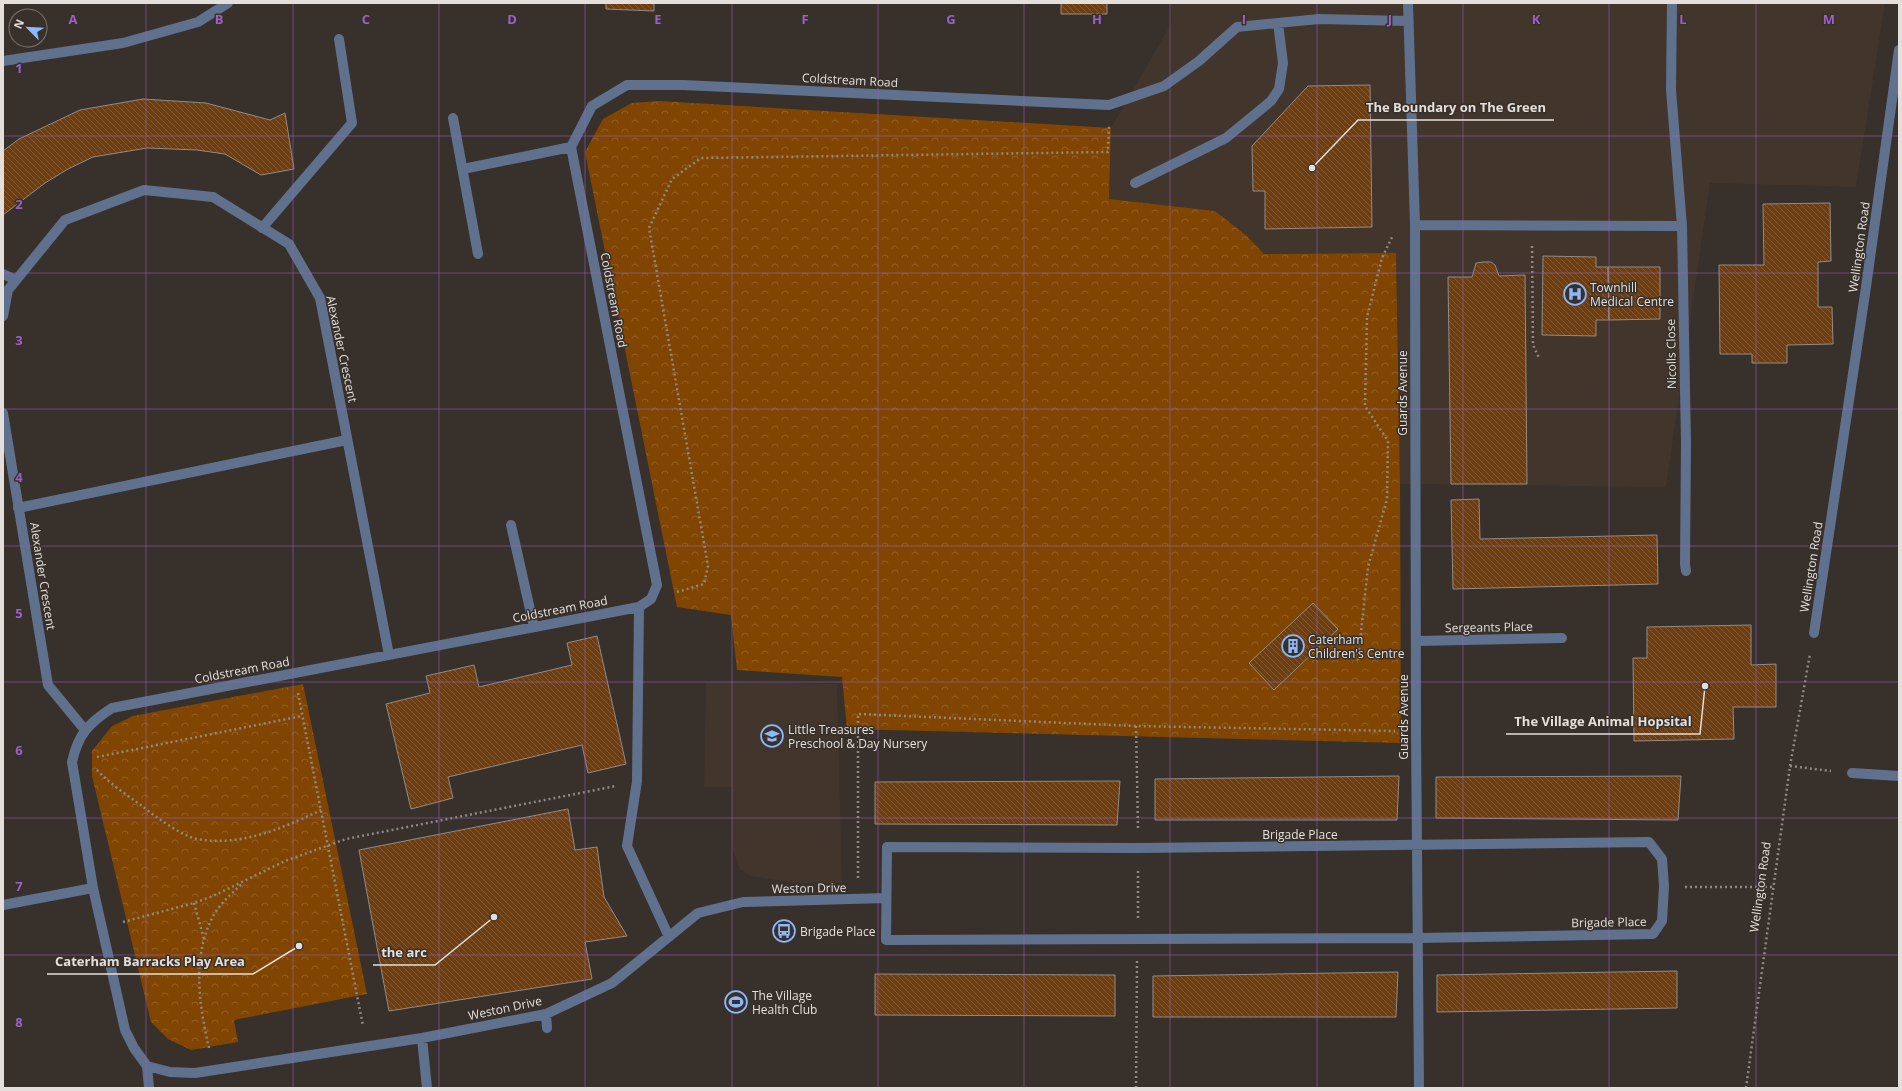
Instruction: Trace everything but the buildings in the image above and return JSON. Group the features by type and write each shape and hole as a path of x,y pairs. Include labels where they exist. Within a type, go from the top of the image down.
{"street":[{"path":"3,61 123,43 198,22 228,3"},
{"name":"Guards Avenue","path":"1408,3 1415,225 1416,732 1419,1088"},
{"name":"Nicolls Close","path":"1672,3 1671,90 1682,226 1686,456 1684,564 1686,571"},
{"name":"Coldstream Road","path":"93,888 72,762 76,745 85,730 97,718 112,708 639,607 651,599 657,585 571,146 592,106 627,85 683,85 1109,106 1164,86 1199,61 1237,27 1319,19 1408,21"},
{"path":"1135,183 1226,138 1271,101 1279,89 1283,63 1278,23"},
{"path":"262,228 352,123 339,38"},
{"name":"Wellington Road","path":"1814,633 1865,294 1899,50"},
{"path":"453,118 478,254"},
{"path":"463,169 571,146"},
{"name":"Alexander Crescent","path":"3,316 8,290 65,220 144,190 213,197 289,244 320,298 389,655"},
{"path":"1415,225 1682,226"},
{"path":"3,274 16,280"},
{"name":"Alexander Crescent","path":"3,413 48,685 85,730"},
{"path":"18,508 347,440"},
{"path":"511,525 534,627"},
{"path":"639,607 637,781 627,846 669,937"},
{"name":"Sergeants Place","path":"1416,641 1562,638"},
{"path":"1852,773 1899,776"},
{"name":"Brigade Place","path":"1649,842 1662,859 1664,886 1662,921 1653,934 1418,938 886,940 887,847 1138,848 1417,846 1649,842"},
{"path":"3,905 93,888 125,1030 134,1048 147,1066 149,1088"},
{"name":"Weston Drive","path":"147,1066 170,1072 195,1073 422,1038 546,1014 612,983 698,913 743,902 858,900 886,898"},
{"path":"546,1014 547,1028"},
{"path":"422,1038 424,1067 428,1088"}],"path":[{"path":"651,599 704,584 708,566 649,228 672,179 702,158 1108,152 1109,106"},
{"path":"1532,226 1533,345 1539,358"},
{"path":"1358,660 1368,567 1387,499 1388,441 1365,406 1367,317 1382,258 1392,237"},
{"name":"Wellington Road","path":"1746,1088 1790,766 1814,633"},
{"path":"294,673 368,1046"},
{"path":"858,900 858,714 1136,726 1416,732"},
{"path":"72,762 302,716"},
{"path":"1136,726 1138,848 1136,1088"},
{"path":"87,759 98,771 126,795 166,824 196,838 221,840 269,833 320,810"},
{"path":"1790,766 1852,773"},
{"path":"102,927 194,903 285,862 346,839 637,781"},
{"path":"214,1070 202,1020 200,996 201,949 215,912 243,882"},
{"path":"1664,886 1773,888"},
{"path":"194,903 204,939"}],"shaded area":[{"path":"1171,3 1885,3 1856,187 1710,183 1666,487 1400,484 1396,253 1264,254 1247,236 1215,211 1109,199 1111,128 1172,22"},
{"name":"Little Treasures Preschool & Day Nursery","path":"706,681 837,684 842,883 795,883 751,876 740,870 732,846 732,787 704,787"}],"green space":[{"path":"659,101 1111,128 1109,199 1215,211 1247,236 1264,254 1396,253 1400,484 1401,743 847,729 842,677 737,670 731,615 677,607 585,152 603,119 632,103"},
{"path":"303,684 367,994 234,1020 238,1042 191,1050 168,1039 151,1022 92,776 92,751 112,726 133,716"}],"place":[{"name":"The Boundary on The Green","path":"1312,168"},
{"name":"Townhill Medical Centre","path":"1575,294"},
{"name":"Caterham Children's Centre","path":"1293,646"},
{"name":"The Village Animal Hopsital","path":"1705,686"},
{"name":"Little Treasures Preschool & Day Nursery","path":"772,736"},
{"name":"the arc","path":"494,917"},
{"name":"Brigade Place","path":"784,931"},
{"name":"Caterham Barracks Play Area","path":"299,946"},
{"name":"The Village Health Club","path":"736,1002"}]}
